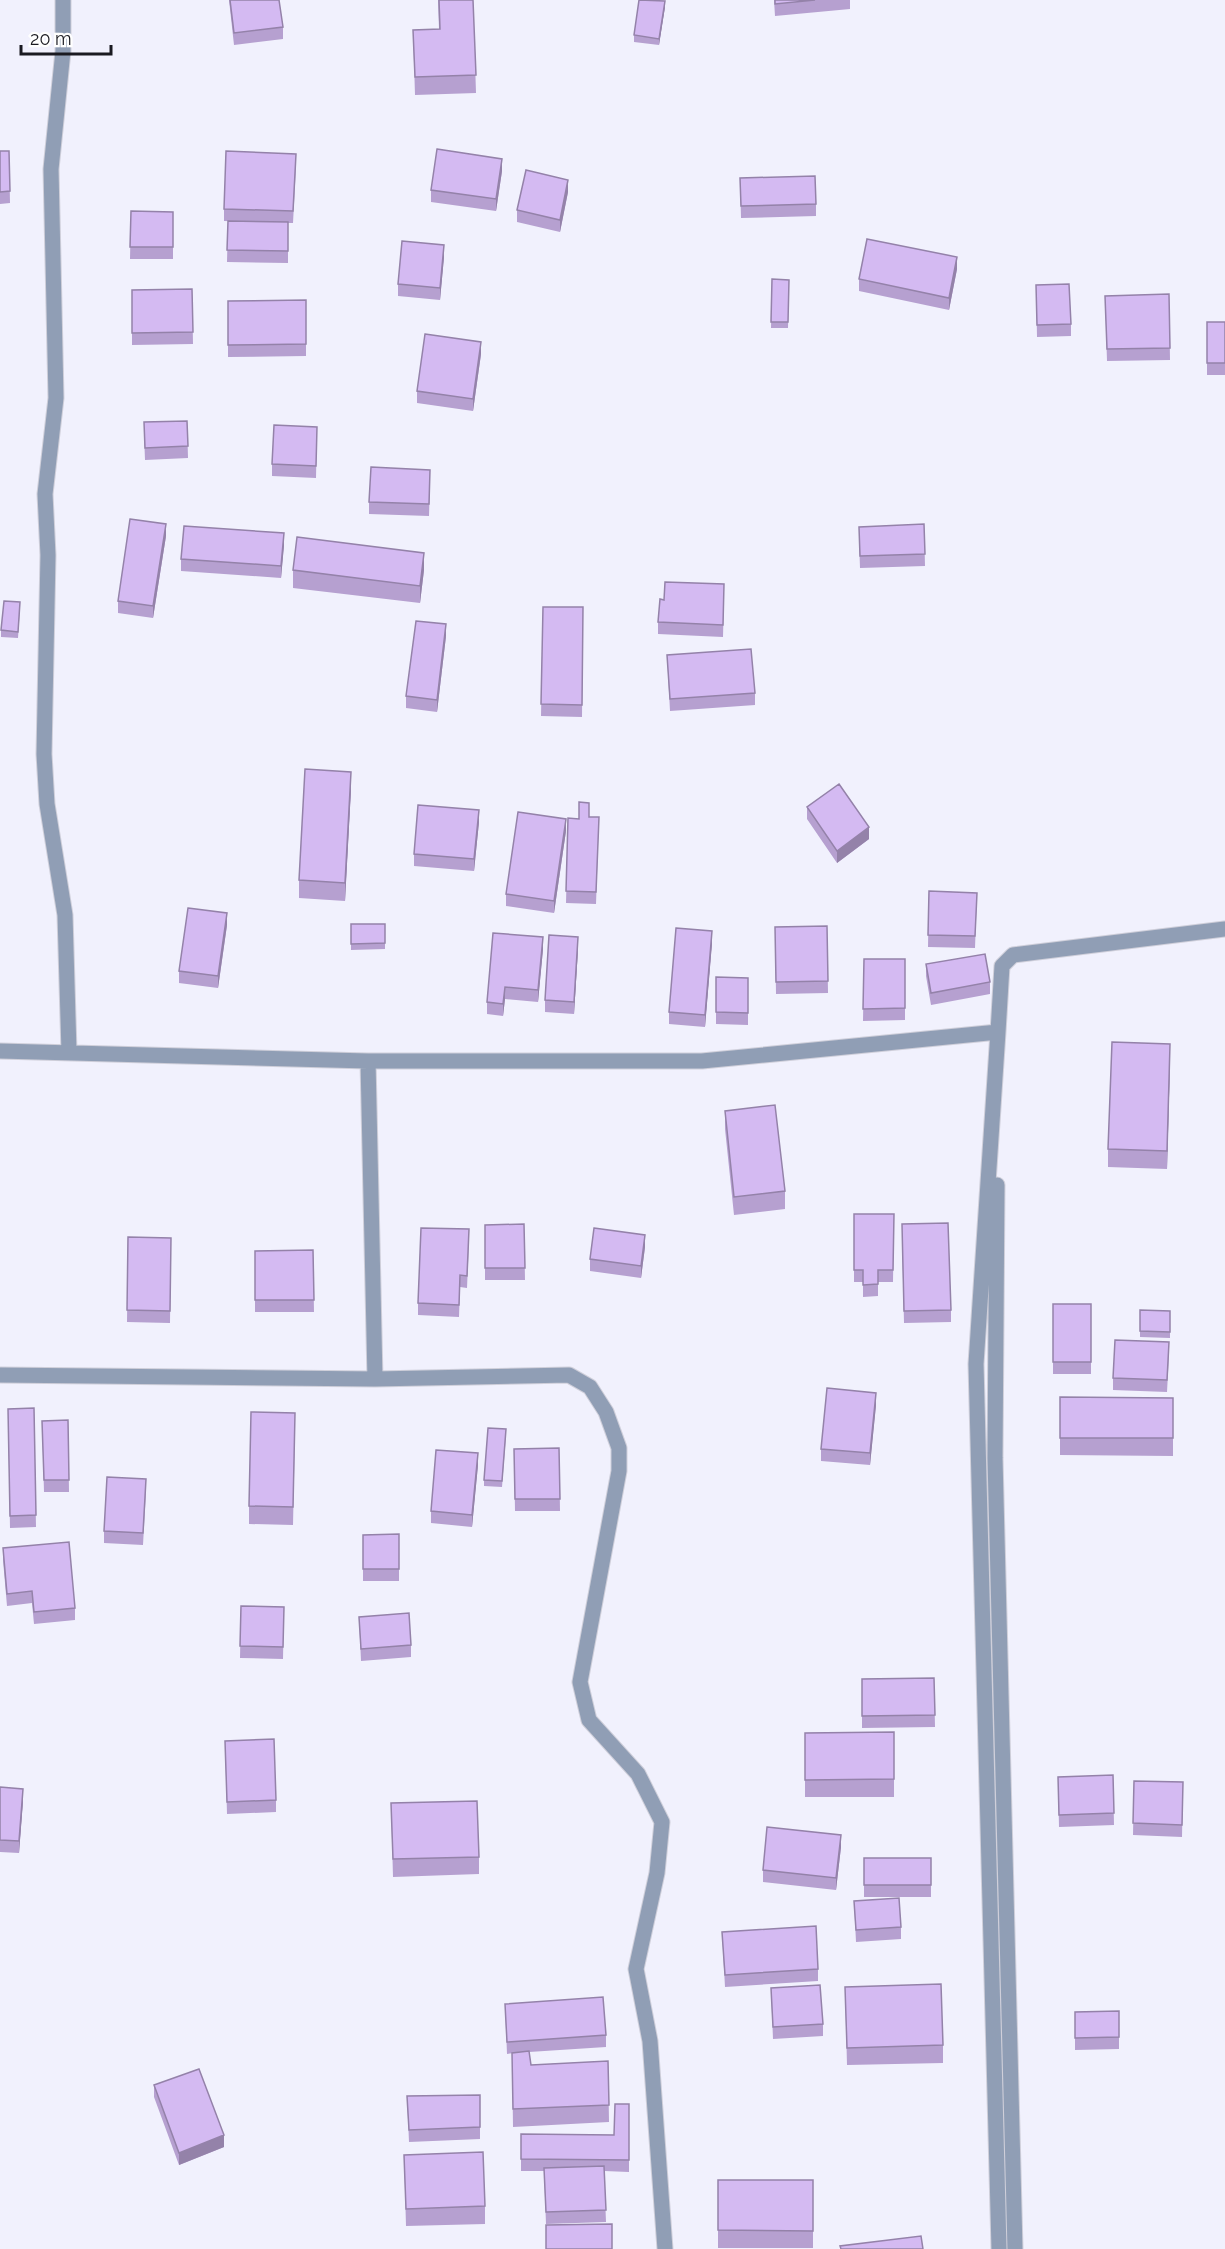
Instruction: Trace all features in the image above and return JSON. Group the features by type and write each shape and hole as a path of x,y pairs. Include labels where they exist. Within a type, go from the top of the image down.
{"street":[{"path":"63,0 63,51 51,169 56,398 45,494 48,555 44,754 47,804 65,915 69,1052"},
{"path":"999,2249 976,1364 1002,966 1013,955 1225,929"},
{"path":"0,1051 368,1061 702,1061 998,1032"},
{"path":"998,1032 995,1458 1015,2249"},
{"path":"368,1061 375,1379"},
{"path":"0,1375 375,1379 569,1376 590,1387 606,1412 620,1448 619,1471 580,1682 589,1720 638,1774 662,1822 657,1873 636,1969 650,2041 665,2249"}],"building":[{"path":"230,0 279,0 283,27 234,33"},
{"path":"439,0 473,0 476,75 415,77 413,30 440,29"},
{"path":"639,0 665,1 659,39 634,35"},
{"path":"775,0 815,0 775,4"},
{"path":"437,149 502,159 496,199 431,190"},
{"path":"0,151 9,151 10,191 0,192"},
{"path":"226,151 296,154 293,211 224,209"},
{"path":"526,170 568,180 560,220 517,210"},
{"path":"815,176 816,204 741,206 740,178"},
{"path":"131,211 173,212 173,247 130,247"},
{"path":"228,221 288,222 288,251 227,250"},
{"path":"867,239 957,257 949,298 859,279"},
{"path":"402,241 444,245 440,288 398,284"},
{"path":"772,279 789,280 788,322 771,322"},
{"path":"1069,284 1071,324 1037,325 1036,285"},
{"path":"192,289 193,332 132,333 132,290"},
{"path":"1169,294 1170,348 1107,349 1105,296"},
{"path":"306,300 306,344 228,345 228,301"},
{"path":"1207,322 1225,322 1225,363 1207,363"},
{"path":"425,334 481,342 473,399 417,391"},
{"path":"187,421 188,446 145,448 144,422"},
{"path":"274,425 317,427 316,466 272,464"},
{"path":"371,467 430,470 429,504 369,502"},
{"path":"130,519 166,524 153,606 118,601"},
{"path":"924,524 925,554 860,556 859,527"},
{"path":"184,526 284,533 281,566 181,559"},
{"path":"297,537 424,553 420,586 293,570"},
{"path":"665,582 724,584 723,625 658,622 660,599 664,600"},
{"path":"4,601 20,602 18,632 1,630"},
{"path":"543,607 583,607 582,705 541,704"},
{"path":"416,621 446,624 437,700 406,696"},
{"path":"751,649 755,693 670,699 667,655"},
{"path":"305,769 351,772 345,883 299,880"},
{"path":"839,784 869,827 837,851 807,807"},
{"path":"579,802 589,803 589,817 599,817 596,892 566,891 568,818 579,819"},
{"path":"418,805 479,810 474,859 414,854"},
{"path":"518,812 566,819 554,901 506,894"},
{"path":"929,891 977,893 975,936 928,935"},
{"path":"188,908 227,913 218,976 179,971"},
{"path":"351,924 385,924 385,943 351,944"},
{"path":"827,926 828,981 776,982 775,927"},
{"path":"676,928 712,931 705,1015 669,1012"},
{"path":"493,933 543,937 538,990 505,987 503,1004 487,1002"},
{"path":"549,935 578,937 574,1002 545,1000"},
{"path":"985,954 990,982 931,993 926,964"},
{"path":"864,959 905,959 905,1008 863,1009"},
{"path":"716,977 748,978 748,1013 716,1012"},
{"path":"1112,1042 1170,1044 1167,1151 1108,1149"},
{"path":"775,1105 785,1191 734,1197 725,1111"},
{"path":"854,1214 894,1214 893,1270 878,1270 878,1284 863,1285 863,1270 854,1270"},
{"path":"948,1223 951,1310 904,1311 902,1224"},
{"path":"524,1224 525,1268 485,1268 485,1225"},
{"path":"421,1228 469,1229 467,1276 460,1275 459,1305 418,1303"},
{"path":"594,1228 645,1235 641,1266 590,1259"},
{"path":"128,1237 171,1238 170,1311 127,1310"},
{"path":"313,1250 314,1300 255,1300 255,1251"},
{"path":"1053,1304 1091,1304 1091,1362 1053,1362"},
{"path":"1140,1310 1170,1311 1170,1332 1140,1331"},
{"path":"1115,1340 1169,1342 1167,1380 1113,1378"},
{"path":"827,1388 876,1393 870,1453 821,1449"},
{"path":"1060,1397 1173,1398 1173,1438 1060,1438"},
{"path":"34,1408 36,1515 10,1516 8,1409"},
{"path":"251,1412 295,1413 293,1507 249,1506"},
{"path":"68,1420 69,1480 44,1480 42,1421"},
{"path":"488,1428 506,1429 502,1481 484,1480"},
{"path":"559,1448 560,1499 515,1499 514,1449"},
{"path":"436,1450 478,1453 472,1515 431,1511"},
{"path":"107,1477 146,1479 143,1533 104,1531"},
{"path":"399,1534 399,1569 363,1569 363,1535"},
{"path":"69,1542 75,1608 34,1612 32,1591 7,1594 3,1548"},
{"path":"241,1606 284,1607 283,1647 240,1646"},
{"path":"409,1613 411,1645 361,1649 359,1617"},
{"path":"934,1678 935,1715 862,1716 862,1679"},
{"path":"894,1732 894,1779 805,1780 805,1733"},
{"path":"274,1739 276,1800 227,1802 225,1741"},
{"path":"1113,1775 1114,1813 1059,1815 1058,1777"},
{"path":"1134,1781 1183,1782 1182,1825 1133,1823"},
{"path":"0,1787 23,1789 19,1841 0,1840"},
{"path":"477,1801 479,1857 393,1859 391,1803"},
{"path":"767,1827 841,1835 836,1878 763,1870"},
{"path":"864,1858 931,1858 931,1885 864,1885"},
{"path":"899,1898 901,1927 856,1930 854,1901"},
{"path":"816,1926 818,1969 725,1975 722,1932"},
{"path":"941,1984 943,2045 847,2048 845,1987"},
{"path":"820,1985 823,2024 773,2027 771,1988"},
{"path":"603,1997 606,2035 507,2042 505,2004"},
{"path":"1119,2011 1119,2037 1075,2038 1075,2012"},
{"path":"529,2051 531,2065 608,2061 609,2105 513,2109 512,2053"},
{"path":"199,2069 224,2135 179,2153 154,2085"},
{"path":"480,2095 480,2127 409,2130 407,2096"},
{"path":"615,2104 629,2104 629,2160 521,2159 521,2134 614,2135"},
{"path":"483,2152 485,2206 406,2209 404,2155"},
{"path":"604,2166 606,2210 546,2212 544,2168"},
{"path":"718,2180 813,2180 813,2231 718,2230"},
{"path":"612,2224 612,2249 546,2249 546,2225"},
{"path":"921,2236 923,2249 841,2249 840,2246"}]}
